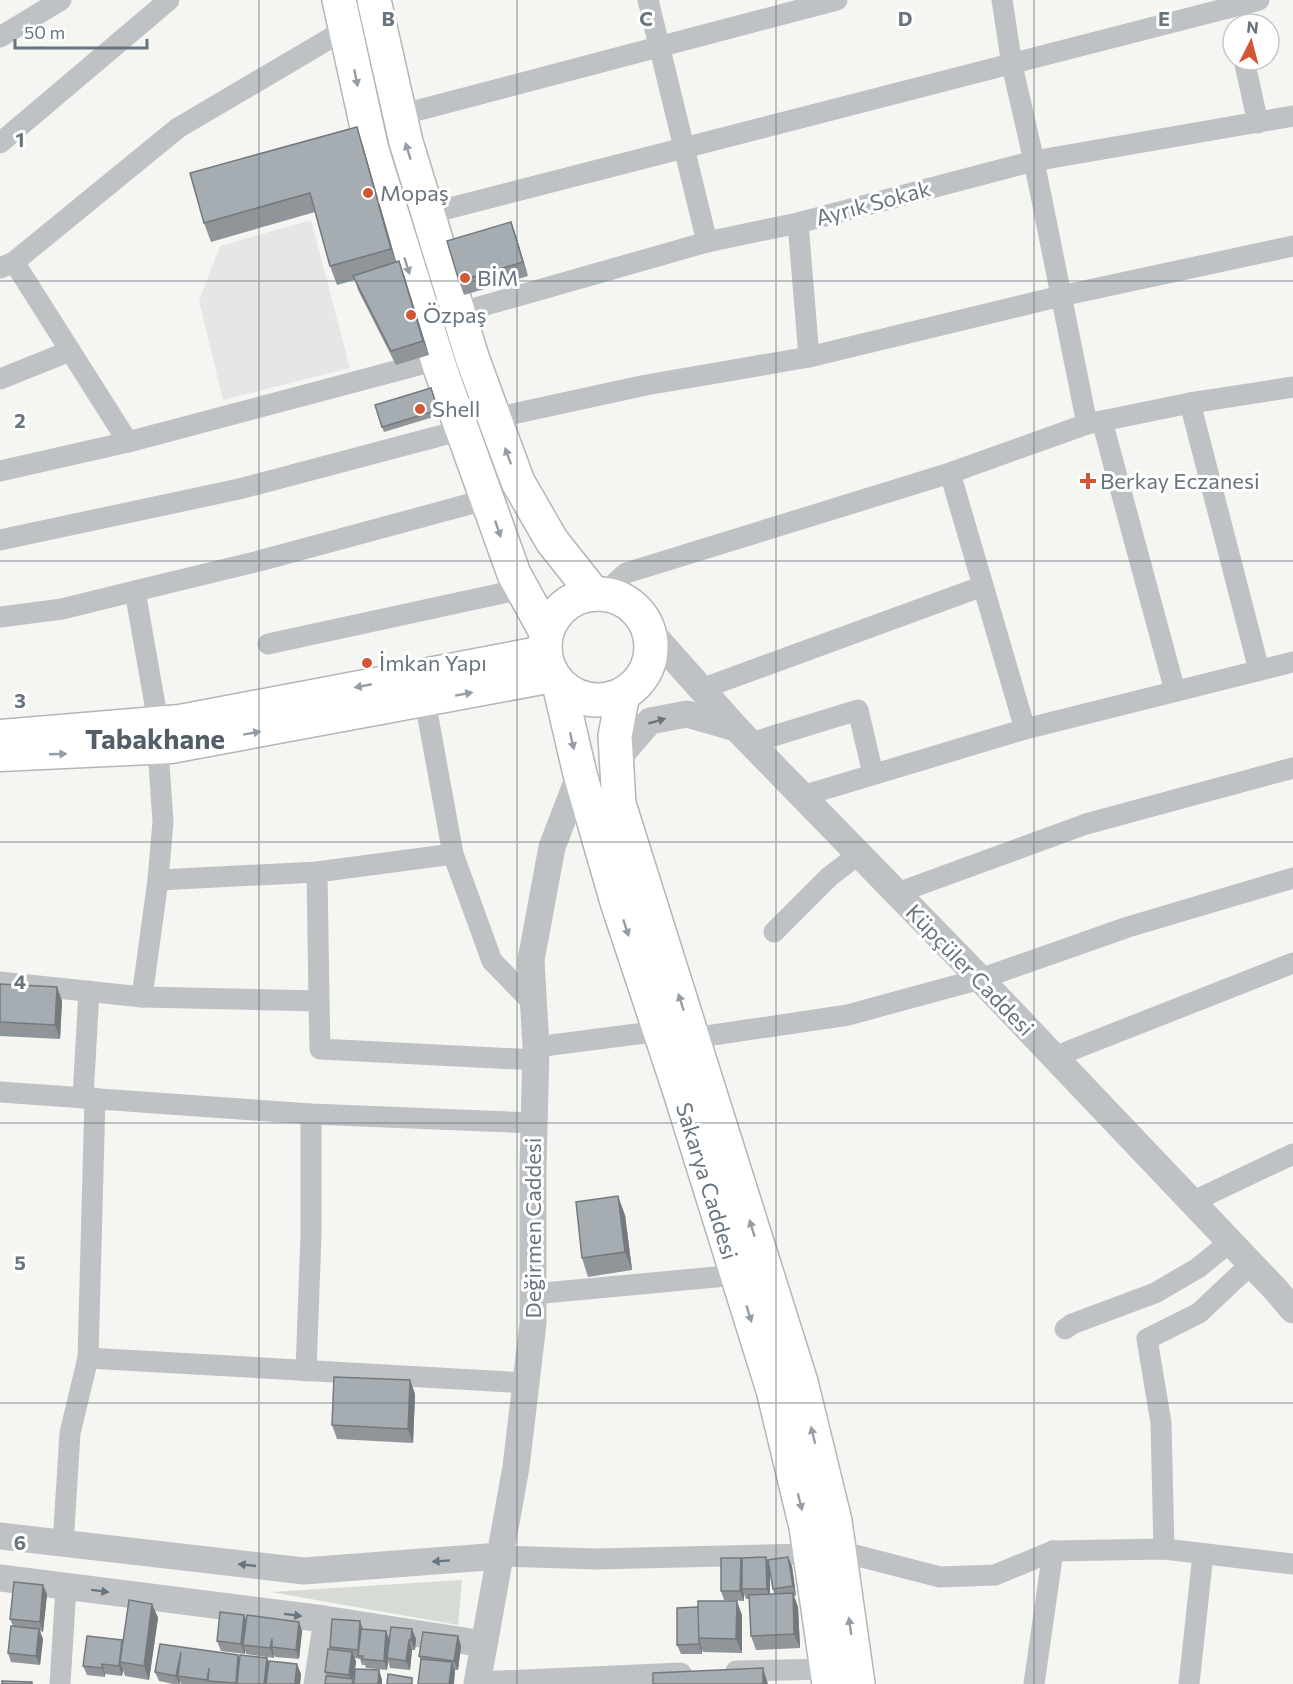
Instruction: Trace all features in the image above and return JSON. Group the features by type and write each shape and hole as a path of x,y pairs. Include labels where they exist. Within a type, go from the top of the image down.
{"main road":[{"path":"374,0 406,142 427,213 458,313 518,482 552,541 599,594"},
{"name":"Sakarya Caddesi","path":"342,15 372,150 437,360 514,574 551,661 580,774 617,902 660,1031 772,1390 806,1527 825,1552 858,1684"},
{"path":"599,594 618,597 641,615 648,629 652,644 645,674 635,686 607,700 589,700 573,694 551,661 553,618 564,606 578,597 599,594"},
{"path":"0,756 425,701 551,661"},
{"path":"0,735 158,736 202,716 551,661"},
{"name":"Sakarya Caddesi","path":"623,694 615,736 618,804 801,1382 835,1521 825,1552 828,1677"}],"street":[{"path":"0,37 61,0"},
{"path":"0,143 169,0"},
{"path":"648,0 707,242"},
{"path":"400,115 837,0"},
{"path":"1002,0 1012,65 1061,296 1095,422 1174,691"},
{"path":"427,213 1233,10 1259,0"},
{"path":"128,442 70,351 7,265 178,128 342,15"},
{"path":"1247,72 1258,123"},
{"name":"Ayrık Sokak","path":"458,313 707,242 798,223 1034,161 1293,116"},
{"path":"798,223 809,357"},
{"path":"494,418 646,385 809,357 1061,296 1293,246"},
{"path":"0,379 70,351"},
{"path":"0,471 128,442 437,360"},
{"path":"599,594 626,573 950,473 1095,422 1190,403 1293,387"},
{"path":"1190,403 1259,670"},
{"path":"0,540 239,489 462,430"},
{"path":"950,473 1025,729"},
{"path":"0,617 62,609 259,561 488,499"},
{"path":"701,689 983,586"},
{"path":"268,644 522,589"},
{"path":"135,591 158,736 163,822 159,880 142,997"},
{"name":"Küpçüler Caddesi","path":"648,629 743,735 980,979 1293,1310"},
{"path":"802,796 1025,729 1293,662"},
{"path":"425,701 453,854 492,961 533,1003"},
{"path":"616,760 650,721 687,714 743,735 858,710 873,774"},
{"path":"897,893 1086,824 1293,768"},
{"name":"Değirmen Caddesi","path":"477,1683 516,1467 533,1323 536,1053 531,960 552,847 580,774"},
{"path":"159,880 317,872 453,854"},
{"path":"774,932 829,877 859,854"},
{"path":"317,872 320,1049 536,1053 660,1031"},
{"path":"693,1038 848,1015 980,979 1128,927 1293,878"},
{"path":"1054,1057 1293,963"},
{"path":"0,982 142,997 319,1001"},
{"path":"63,1544 70,1433 88,1358 89,991"},
{"path":"0,1092 311,1114 534,1123"},
{"path":"306,1371 311,1235 311,1114"},
{"path":"1192,1202 1293,1154"},
{"path":"1065,1329 1072,1324 1155,1293 1198,1268 1230,1242"},
{"path":"1164,1549 1161,1423 1147,1339 1199,1313 1251,1264"},
{"path":"533,1294 737,1275"},
{"path":"88,1358 526,1383"},
{"path":"0,1536 304,1571 500,1556 597,1558 825,1552 940,1577 995,1575 1053,1551 1164,1549 1293,1564"},
{"path":"1034,1684 1053,1551"},
{"path":"1189,1684 1203,1554"},
{"path":"0,1578 324,1619 484,1644"},
{"path":"60,1684 66,1587"},
{"path":"314,1684 324,1619"},
{"path":"477,1683 698,1672"},
{"path":"721,1672 828,1677"}],"shaded area":[{"path":"311,220 350,368 223,400 199,301 220,246"},
{"path":"462,1580 458,1625 271,1592"}],"building":[{"path":"357,127 391,249 330,266 310,193 204,223 190,173"},
{"path":"511,222 523,262 459,281 447,241"},
{"path":"399,261 423,341 391,351 353,276"},
{"path":"431,388 438,410 382,427 375,405"},
{"path":"0,984 57,987 55,1025 0,1022"},
{"path":"618,1196 625,1252 582,1258 576,1202"},
{"path":"334,1377 410,1380 408,1429 332,1425"},
{"path":"766,1557 767,1589 742,1589 742,1558"},
{"path":"788,1557 793,1586 773,1589 768,1560"},
{"path":"721,1558 741,1558 740,1591 721,1591"},
{"path":"14,1582 43,1585 40,1622 10,1619"},
{"path":"793,1593 794,1634 751,1636 749,1595"},
{"path":"129,1600 152,1604 144,1666 120,1662"},
{"path":"698,1601 737,1601 736,1639 698,1638"},
{"path":"698,1607 699,1644 677,1645 677,1608"},
{"path":"220,1612 244,1615 241,1644 217,1641"},
{"path":"247,1615 299,1622 296,1650 272,1647 272,1639 270,1648 243,1645"},
{"path":"332,1619 360,1621 358,1650 330,1647"},
{"path":"11,1626 39,1629 36,1656 8,1653"},
{"path":"391,1627 412,1629 406,1661 387,1658"},
{"path":"361,1629 386,1631 384,1661 362,1659 363,1656 358,1656"},
{"path":"423,1632 458,1636 454,1661 419,1656"},
{"path":"87,1636 122,1640 119,1666 102,1664 102,1668 83,1666"},
{"path":"160,1644 238,1655 236,1683 208,1681 209,1668 207,1680 178,1676 181,1652 176,1676 155,1672"},
{"path":"328,1649 352,1652 349,1675 325,1672"},
{"path":"240,1655 267,1658 264,1684 237,1684"},
{"path":"421,1659 452,1662 449,1684 418,1684"},
{"path":"269,1661 297,1664 295,1684 266,1684"},
{"path":"763,1668 763,1684 653,1684 653,1673"},
{"path":"355,1669 379,1670 378,1684 354,1684"},
{"path":"388,1674 412,1678 412,1684 387,1684"},
{"path":"326,1676 353,1679 352,1684 325,1684"},
{"path":"2,1681 32,1682 32,1684 2,1684"}],"place":[{"name":"Mopaş","path":"368,193"},
{"name":"BİM","path":"465,278"},
{"name":"Özpaş","path":"411,315"},
{"name":"Shell","path":"420,409"},
{"name":"Berkay Eczanesi","path":"1088,481"},
{"name":"İmkan Yapı","path":"367,663"}],"district":[{"name":"Tabakhane","path":"155,739"}]}
